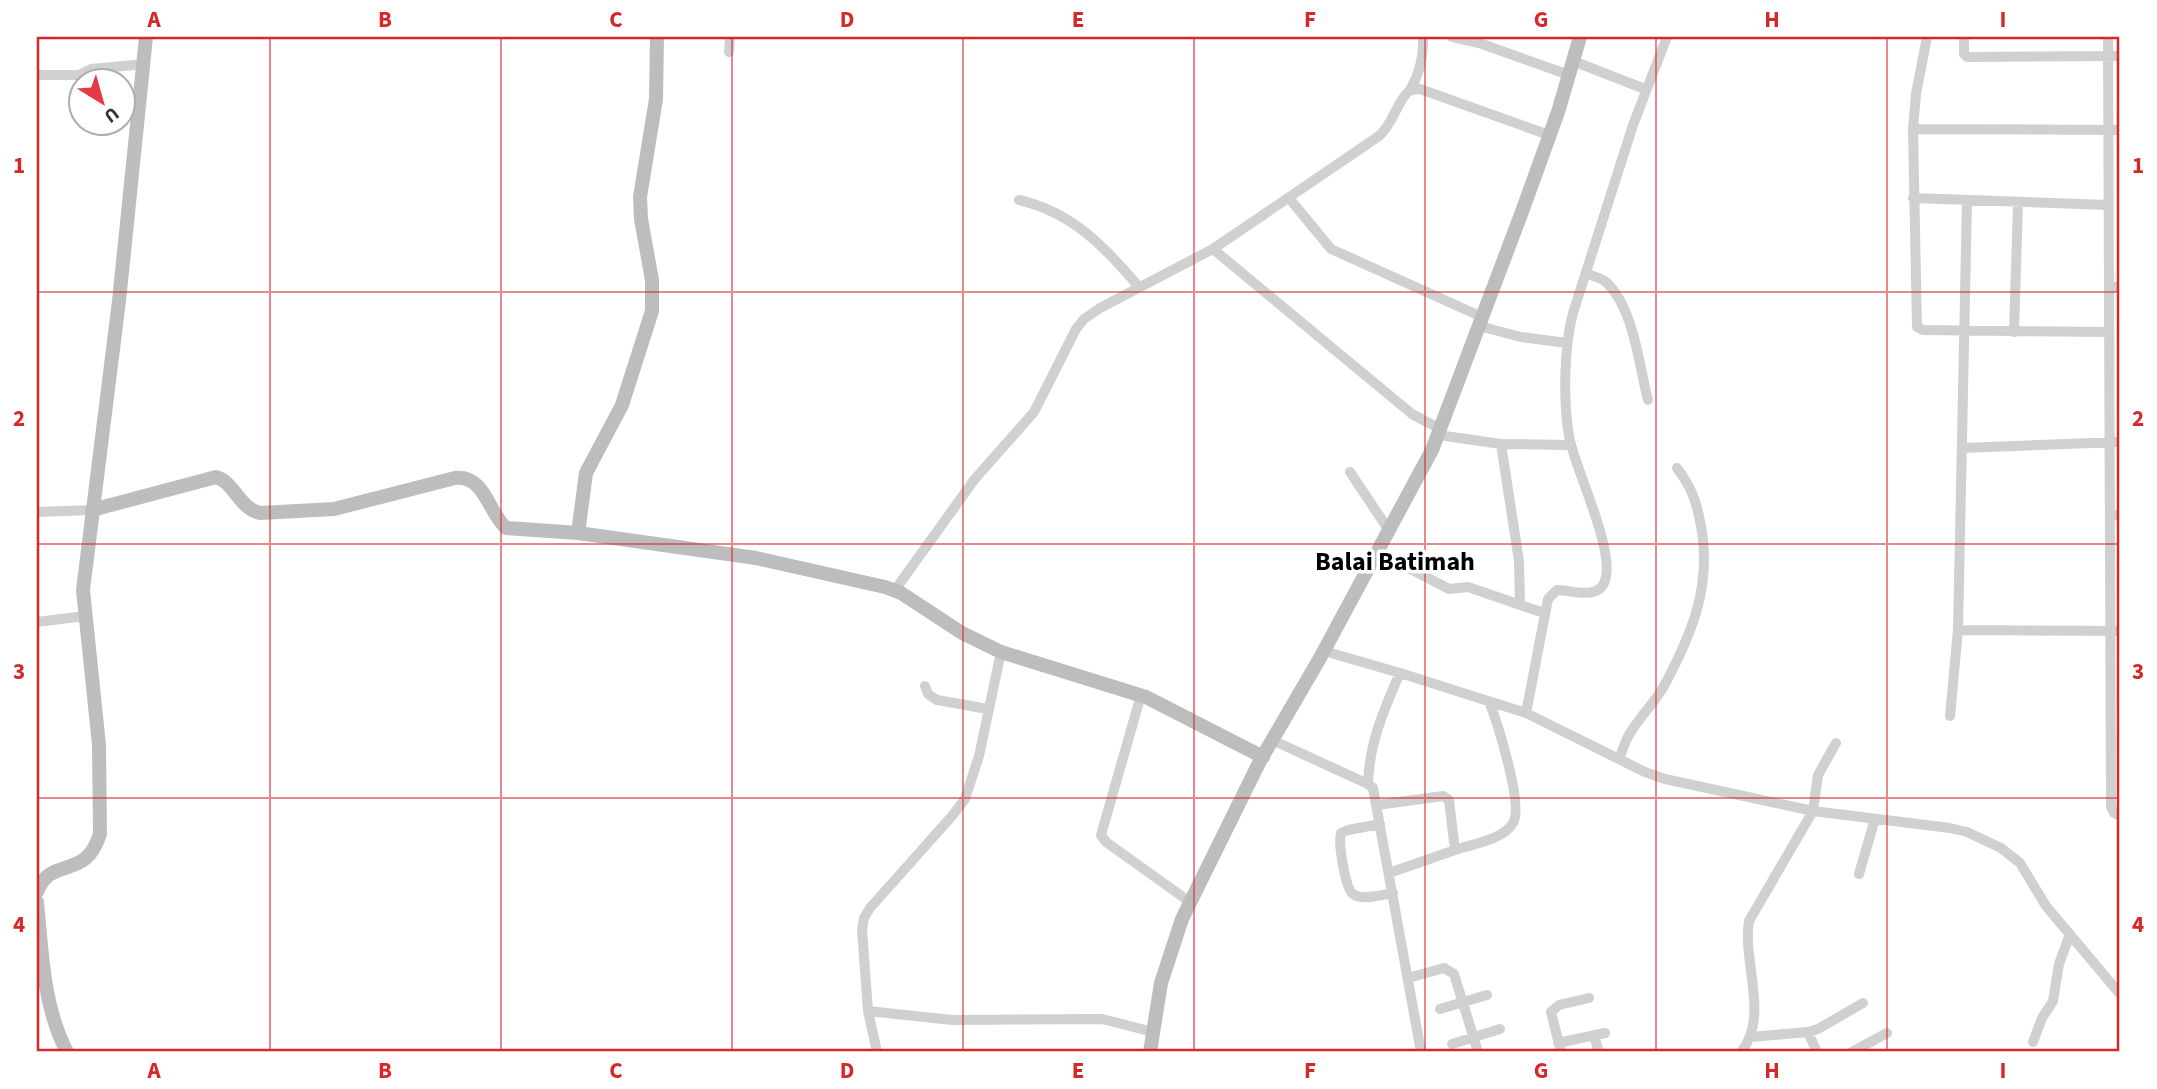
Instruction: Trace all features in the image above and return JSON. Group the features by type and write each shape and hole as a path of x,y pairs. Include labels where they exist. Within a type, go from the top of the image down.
{"street":[{"path":"38,888 48,875 57,869 85,859 95,847 100,834 99,745 83,590 119,300 146,37"},
{"path":"578,533 586,472 622,405 653,302 640,197 656,99 657,37"},
{"path":"729,52 730,37"},
{"path":"895,590 974,480 1034,412 1076,329 1084,319 1213,249 1379,136 1389,126 1421,68 1423,37"},
{"path":"1452,37 1481,41 1646,89"},
{"path":"1150,1052 1161,983 1182,919 1263,757 1390,532 1439,432 1549,135 1580,37"},
{"path":"1526,713 1548,599 1554,592 1562,590 1594,592 1602,587 1607,573 1597,519 1570,445 1566,344 1573,313 1646,89 1667,37"},
{"path":"1927,37 1916,94 1913,129 1917,327 1923,330 2109,332"},
{"path":"1964,37 1964,54 1968,57 2120,56"},
{"path":"2108,37 2109,332 2115,442 2111,807 2114,813 2120,815"},
{"path":"37,75 79,75 91,69 145,64"},
{"path":"1410,90 1420,89 1549,135"},
{"path":"1913,129 2120,130"},
{"path":"1289,198 1331,248 1480,322 1521,337 1566,344"},
{"path":"1913,198 2108,205"},
{"path":"1019,200 1057,212 1085,231 1107,250 1139,288"},
{"path":"1950,716 1958,630 1967,200"},
{"path":"2014,331 2018,203"},
{"path":"1213,249 1412,414 1439,432 1502,444 1570,445"},
{"path":"1586,273 1605,281 1615,293 1627,317 1638,349 1648,400"},
{"path":"2109,287 2120,287"},
{"path":"1962,448 2115,442"},
{"path":"1502,444 1519,561 1520,604"},
{"path":"1619,759 1630,732 1664,685 1692,627 1702,593 1706,561 1702,531 1689,483 1677,468"},
{"path":"1350,472 1390,532"},
{"path":"37,512 92,510 216,477 245,505 260,513 334,509 462,477 477,484 506,528 578,533 767,560 895,590 962,634 1000,652 1142,695 1263,757"},
{"path":"1378,552 1449,589 1468,587 1544,613"},
{"path":"37,622 85,616"},
{"path":"1958,630 2115,631"},
{"path":"1324,651 1526,713 1665,779 1813,811 1959,830 2001,848 2020,863 2040,898 2120,994"},
{"path":"877,1052 868,1012 862,930 864,918 965,799 975,770 1000,652"},
{"path":"1368,784 1369,759 1377,730 1400,673"},
{"path":"925,686 928,694 937,700 988,709"},
{"path":"1142,695 1101,835 1106,842 1190,902"},
{"path":"1389,873 1497,836 1512,825 1515,819 1513,789 1504,743 1489,701"},
{"path":"1272,740 1373,788 1421,1052"},
{"path":"1741,1052 1751,1037 1754,995 1748,941 1749,921 1813,811 1818,775 1836,743"},
{"path":"1377,805 1447,797 1455,850"},
{"path":"1859,874 1875,819"},
{"path":"1380,824 1348,830 1341,834 1339,844 1349,889 1353,895 1360,897 1393,893"},
{"path":"37,902 43,1005 67,1052"},
{"path":"2033,1042 2042,1018 2053,1001 2059,964 2070,934"},
{"path":"1408,978 1449,969 1454,974 1478,1052"},
{"path":"1440,1009 1488,995"},
{"path":"1589,998 1553,1008 1551,1017 1560,1048 1605,1034"},
{"path":"1751,1037 1818,1028 1863,1003"},
{"path":"868,1012 952,1020 1102,1019 1153,1032"},
{"path":"1452,1044 1500,1030"},
{"path":"1808,1031 1817,1052"},
{"path":"1852,1052 1887,1033"},
{"path":"1594,1036 1599,1052"}],"district":[{"name":"Balai Batimah","path":"1395,561"}]}
